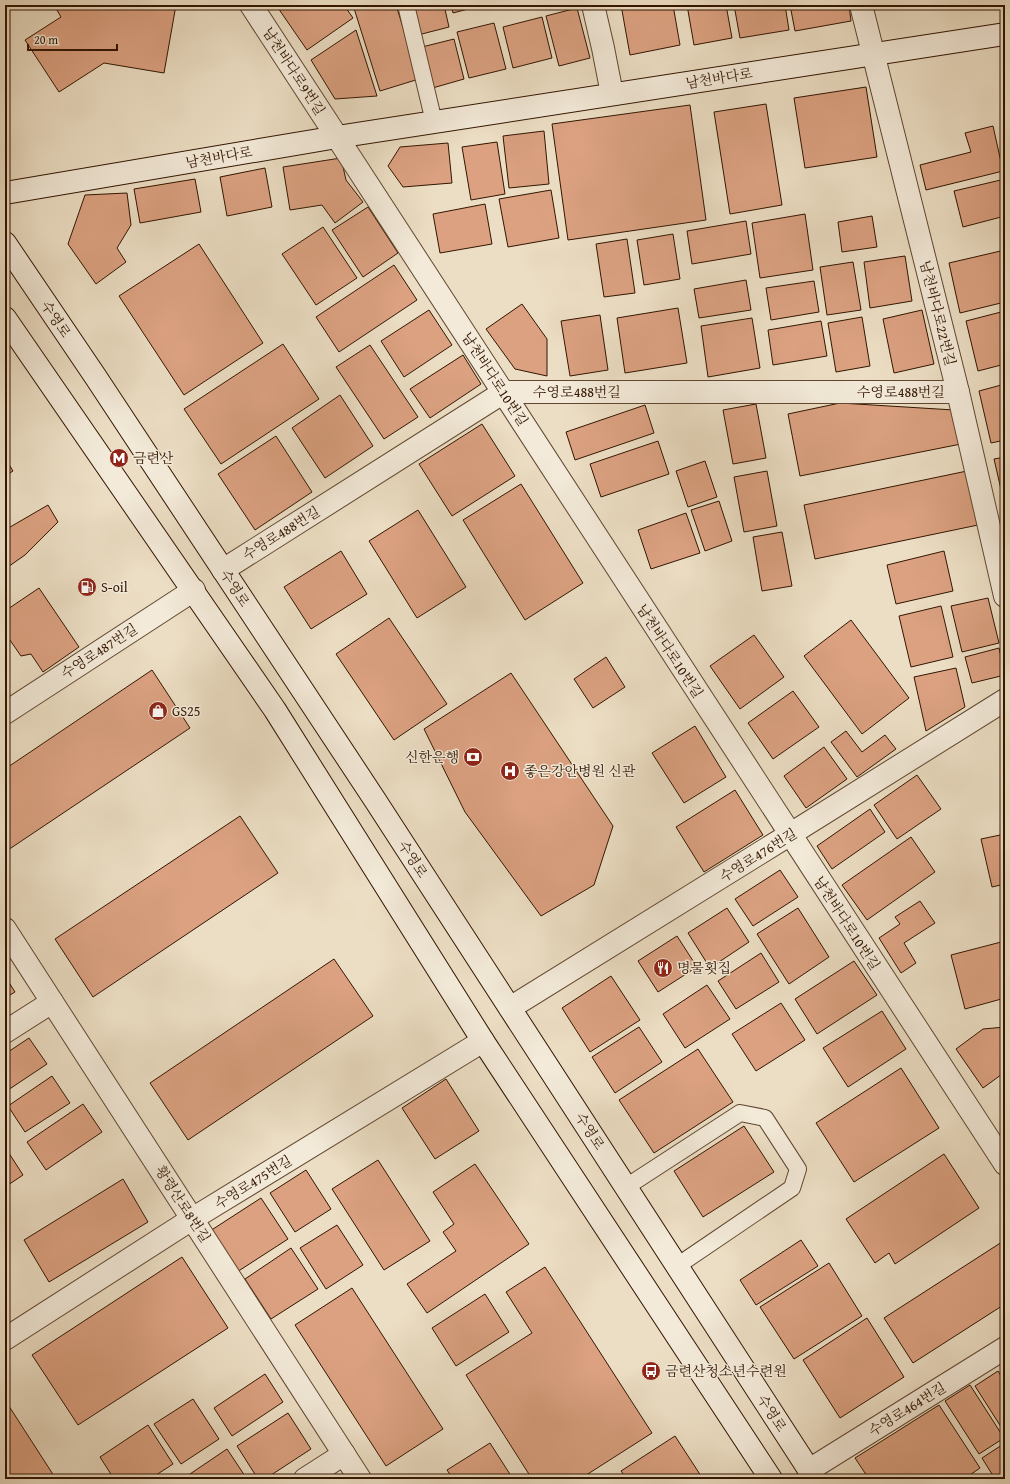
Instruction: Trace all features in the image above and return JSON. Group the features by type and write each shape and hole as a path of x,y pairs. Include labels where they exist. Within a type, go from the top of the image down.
{"street":[{"name":"남천바다로9번길","path":"251,5 337,137"},
{"path":"593,5 612,94"},
{"name":"남천바다로22번길","path":"861,5 958,392 1005,596"},
{"name":"남천바다로","path":"5,193 337,137 1005,34"},
{"name":"남천바다로10번길","path":"337,137 504,392 789,835 1005,1164"},
{"name":"수영로","path":"5,243 371,794 677,1266 806,1476"},
{"path":"5,318 194,590 275,710 483,1040 771,1479"},
{"name":"수영로488번길","path":"223,570 504,392 958,392"},
{"name":"수영로487번길","path":"5,713 194,590"},
{"name":"수영로476번길","path":"510,1008 1005,700"},
{"name":"황령산로8번길","path":"5,929 360,1479"},
{"path":"5,1032 52,1002"},
{"name":"수영로475번길","path":"5,1339 192,1219 483,1040"},
{"name":"수영로464번길","path":"806,1476 1005,1348"},
{"path":"305,1479 344,1454"}],"lane":[{"path":"406,5 434,122"},
{"path":"626,1188 740,1113 765,1118 798,1169 792,1188 677,1266"}],"building":[{"path":"54,5 176,5 164,73 104,63 59,92 25,40 61,17"},
{"path":"276,5 344,5 353,18 307,50"},
{"path":"353,5 396,5 419,79 380,91"},
{"path":"410,5 444,5 449,27 418,35"},
{"path":"451,5 483,5 453,13"},
{"path":"621,5 673,5 680,45 630,55"},
{"path":"687,5 726,5 732,38 694,45"},
{"path":"734,5 785,5 789,30 740,38"},
{"path":"790,5 849,5 851,21 795,31"},
{"path":"577,8 590,58 559,66 546,16"},
{"path":"542,17 552,58 513,68 503,27"},
{"path":"494,23 506,69 469,78 457,32"},
{"path":"356,30 377,96 335,99 311,60"},
{"path":"454,39 464,79 429,89 418,48"},
{"path":"866,87 877,157 805,168 794,98"},
{"path":"766,104 782,205 730,214 714,112"},
{"path":"690,105 706,220 568,240 552,124"},
{"path":"993,126 1003,171 926,190 920,165 971,152 965,133"},
{"path":"544,131 549,184 509,188 503,136"},
{"path":"497,142 505,194 471,200 462,147"},
{"path":"448,143 452,183 403,187 388,166 400,147"},
{"path":"341,158 346,180 363,202 335,223 322,205 290,210 283,167"},
{"path":"265,168 272,207 227,216 220,177"},
{"path":"195,179 201,212 140,223 134,189"},
{"path":"1005,179 1005,216 963,227 954,191"},
{"path":"551,190 559,238 508,247 499,199"},
{"path":"127,193 131,225 117,248 126,262 96,284 68,244 85,195"},
{"path":"485,204 492,244 440,253 433,214"},
{"path":"368,207 398,253 363,277 332,230"},
{"path":"805,214 813,270 760,278 752,223"},
{"path":"872,216 877,247 842,252 838,222"},
{"path":"746,221 751,254 692,264 687,231"},
{"path":"323,227 357,278 316,305 282,254"},
{"path":"673,234 680,279 644,285 637,240"},
{"path":"627,239 635,293 604,297 596,244"},
{"path":"199,244 263,343 184,395 119,296"},
{"path":"1005,250 1005,302 960,313 949,263"},
{"path":"905,256 912,301 870,308 864,262"},
{"path":"853,262 861,310 827,315 820,267"},
{"path":"394,265 417,300 339,352 316,317"},
{"path":"746,280 751,310 699,318 694,289"},
{"path":"814,281 819,312 771,320 766,288"},
{"path":"522,304 547,339 547,376 515,369 486,329"},
{"path":"678,308 687,363 625,373 617,318"},
{"path":"429,310 452,345 404,377 381,341"},
{"path":"922,310 934,364 894,373 883,319"},
{"path":"1005,311 1005,364 978,371 966,321"},
{"path":"600,315 608,370 570,376 561,321"},
{"path":"862,317 870,366 836,372 828,323"},
{"path":"752,318 760,368 708,377 701,326"},
{"path":"821,321 827,356 773,365 768,330"},
{"path":"283,344 319,399 221,464 184,409"},
{"path":"370,345 418,417 384,439 336,367"},
{"path":"463,355 481,384 430,418 410,389"},
{"path":"1005,384 1005,440 991,443 979,391"},
{"path":"340,395 373,446 325,478 292,428"},
{"path":"840,403 954,410 961,444 800,476 788,414"},
{"path":"756,404 766,458 733,464 723,410"},
{"path":"645,405 654,433 575,460 566,432"},
{"path":"482,424 515,476 452,516 419,464"},
{"path":"276,436 312,492 255,530 218,474"},
{"path":"658,441 669,474 601,497 590,464"},
{"path":"1005,457 1005,507 994,459"},
{"path":"5,458 13,471 5,476"},
{"path":"705,461 717,497 688,507 676,471"},
{"path":"767,471 777,526 744,532 734,477"},
{"path":"967,471 978,525 815,559 804,505"},
{"path":"521,484 583,583 525,620 463,520"},
{"path":"719,501 732,541 705,551 691,510"},
{"path":"48,505 58,522 25,555 5,569 5,530"},
{"path":"418,510 466,587 417,618 369,541"},
{"path":"686,513 700,553 651,569 638,530"},
{"path":"782,532 792,586 762,591 753,537"},
{"path":"341,551 367,594 311,629 284,587"},
{"path":"944,551 953,591 896,604 887,565"},
{"path":"39,588 79,647 43,672 31,654 21,656 5,633 5,611"},
{"path":"988,598 999,643 962,652 951,606"},
{"path":"941,606 953,657 911,667 899,616"},
{"path":"389,618 447,704 394,740 336,654"},
{"path":"851,620 909,698 862,734 804,656"},
{"path":"754,635 784,677 740,709 710,666"},
{"path":"999,648 1005,675 972,683 965,657"},
{"path":"606,657 625,687 593,708 574,679"},
{"path":"956,668 965,707 926,731 914,677"},
{"path":"152,670 190,728 5,852 5,769"},
{"name":"좋은강안병원 신관","path":"511,673 613,826 594,885 541,916 465,812 424,729"},
{"path":"793,691 819,727 773,759 748,723"},
{"path":"695,726 726,777 684,803 652,753"},
{"path":"846,731 862,752 885,735 896,749 857,777 831,742"},
{"path":"824,747 847,779 806,808 784,776"},
{"path":"917,775 941,809 897,839 874,805"},
{"path":"735,790 763,835 704,872 676,827"},
{"path":"870,809 885,832 832,869 817,846"},
{"path":"240,816 278,873 93,997 55,939"},
{"path":"1005,834 1005,884 992,887 981,839"},
{"path":"911,837 935,872 867,920 842,885"},
{"path":"780,870 798,897 753,926 735,899"},
{"path":"920,901 935,923 904,943 916,963 901,973 879,938 900,924 895,917"},
{"path":"727,908 749,942 710,968 688,933"},
{"path":"798,908 829,957 789,984 757,934"},
{"path":"677,936 697,967 658,992 638,961"},
{"path":"1005,941 1005,998 965,1009 951,955"},
{"path":"761,953 779,982 736,1009 718,981"},
{"path":"334,959 373,1016 188,1140 150,1083"},
{"path":"854,961 877,995 817,1034 795,999"},
{"path":"5,976 15,992 5,998"},
{"path":"611,976 640,1020 590,1052 562,1008"},
{"path":"707,985 730,1019 685,1048 663,1014"},
{"path":"781,1003 805,1040 756,1071 732,1034"},
{"path":"882,1011 906,1049 848,1087 823,1048"},
{"path":"639,1027 662,1062 615,1093 592,1057"},
{"path":"1005,1027 1005,1072 983,1088 956,1049 983,1029"},
{"path":"29,1038 47,1064 5,1092 5,1054"},
{"path":"698,1049 733,1102 654,1153 619,1100"},
{"path":"901,1068 939,1128 854,1182 816,1123"},
{"path":"52,1076 70,1103 25,1132 8,1106"},
{"path":"446,1079 479,1131 435,1159 402,1108"},
{"path":"83,1104 102,1132 46,1170 27,1142"},
{"path":"744,1126 774,1172 703,1217 674,1171"},
{"path":"5,1147 23,1175 5,1187"},
{"path":"944,1154 979,1208 895,1264 889,1253 875,1263 846,1219"},
{"path":"378,1160 430,1241 384,1270 332,1189"},
{"path":"475,1164 529,1244 427,1313 407,1284 456,1251 443,1232 454,1224 433,1192"},
{"path":"306,1170 331,1209 295,1232 270,1193"},
{"path":"123,1179 148,1222 49,1282 24,1240"},
{"path":"261,1198 288,1239 237,1272 210,1231"},
{"path":"337,1225 363,1265 326,1289 300,1248"},
{"path":"801,1240 818,1266 756,1305 740,1280"},
{"path":"1005,1240 1005,1304 913,1363 884,1318"},
{"path":"291,1248 318,1289 271,1319 245,1279"},
{"path":"182,1257 228,1328 78,1425 32,1355"},
{"path":"829,1263 862,1316 794,1359 760,1307"},
{"path":"545,1267 652,1433 580,1479 532,1479 466,1375 532,1333 506,1292"},
{"path":"352,1288 443,1429 386,1466 295,1325"},
{"path":"485,1294 509,1332 456,1366 432,1328"},
{"path":"867,1318 904,1377 840,1418 803,1360"},
{"path":"998,1371 1005,1382 1005,1429 1003,1430 975,1386"},
{"path":"265,1374 283,1402 232,1436 214,1408"},
{"path":"970,1385 1004,1438 979,1454 945,1401"},
{"path":"193,1399 219,1439 181,1464 154,1424"},
{"path":"5,1400 56,1479 5,1479"},
{"path":"939,1405 980,1468 964,1479 869,1479 855,1458"},
{"path":"288,1413 311,1449 265,1479 258,1479 237,1446"},
{"path":"148,1425 173,1464 150,1479 114,1479 100,1457"},
{"path":"675,1436 703,1479 627,1479 621,1471"},
{"path":"490,1443 513,1479 453,1479 447,1470"},
{"path":"1005,1443 1005,1479 995,1479 982,1458"},
{"path":"227,1449 247,1479 189,1479 187,1476"}],"place":[{"name":"금련산","path":"119,458"},
{"name":"S-oil","path":"87,587"},
{"name":"GS25","path":"158,711"},
{"name":"신한은행","path":"473,757"},
{"name":"좋은강안병원 신관","path":"510,771"},
{"name":"명물횟집","path":"663,968"},
{"name":"금련산청소년수련원","path":"651,1371"}]}
